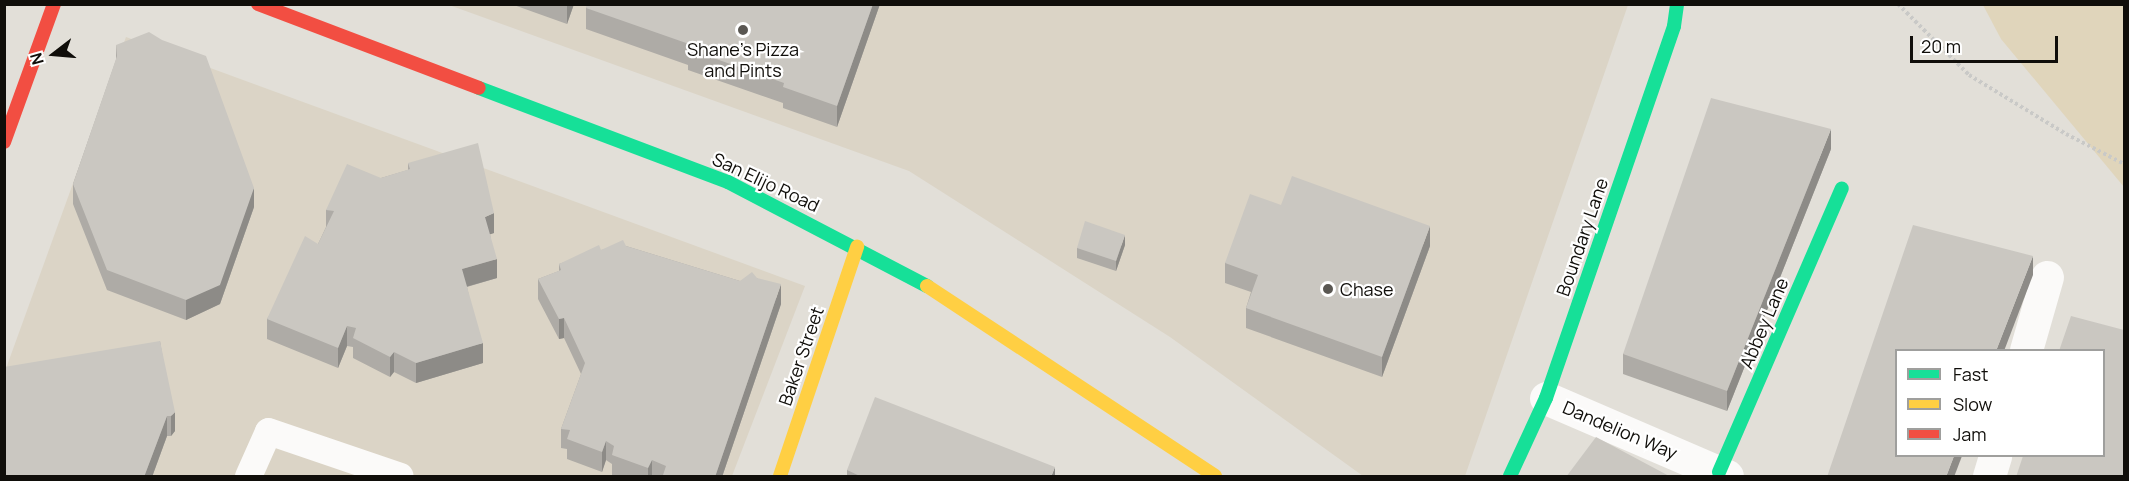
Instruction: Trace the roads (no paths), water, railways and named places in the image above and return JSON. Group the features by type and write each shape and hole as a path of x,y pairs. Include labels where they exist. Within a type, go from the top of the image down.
{"main road":[{"path":"4,142 54,4"},
{"name":"San Elijo Road","path":"258,4 728,182 918,280 1215,477"},
{"name":"Boundary Lane","path":"1510,477 1546,398 1674,26 1677,4"},
{"name":"Abbey Lane","path":"1723,474 1842,188"},
{"name":"Baker Street","path":"780,477 857,247"}],"street":[{"path":"2027,349 2047,276"},
{"name":"Dandelion Way","path":"1546,398 1723,474"},
{"path":"1989,477 1995,457"}],"lane":[{"path":"248,477 268,431 400,477"}],"place":[{"name":"Shane's Pizza and Pints","path":"743,30"},
{"name":"Chase","path":"1328,289"}]}
